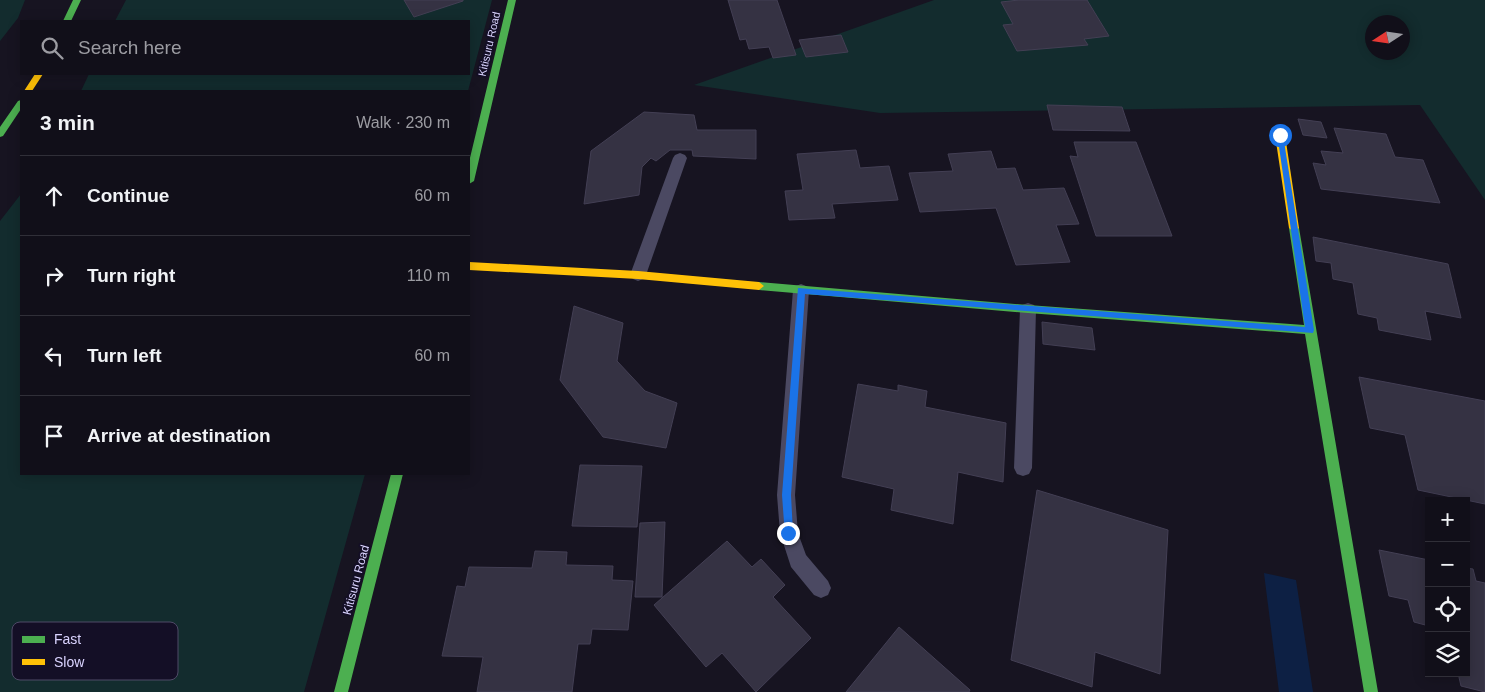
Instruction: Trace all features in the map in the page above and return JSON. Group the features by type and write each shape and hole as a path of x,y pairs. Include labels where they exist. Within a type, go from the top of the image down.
{"street":[{"path":"67,20 77,0"},
{"name":"Kitisuru Road","path":"470,177 512,0"},
{"path":"29,90 38,75"},
{"path":"0,134 20,104"},
{"path":"1280,135 1310,330 1371,692"},
{"path":"470,266 638,276 1028,309 1310,330"},
{"name":"Kitisuru Road","path":"341,692 397,475"}],"lane":[{"path":"638,276 680,158"},
{"path":"801,290 787,504 788,533 798,560 821,588"},
{"path":"1023,468 1028,309"}],"green space":[{"path":"0,0 25,0 18,18 0,41"},
{"path":"126,0 492,0 468,90 81,90 89,75 470,75 470,20 116,20"},
{"path":"934,0 1485,0 1485,200 1420,105 880,113 694,85"},
{"path":"20,195 20,475 365,475 304,692 0,692 0,221"}],"water":[{"path":"1264,573 1296,580 1313,692 1279,692"}],"building":[{"path":"404,0 463,0 463,1 414,17"},
{"path":"728,0 777,0 796,55 773,58 769,47 749,49 746,39 740,40"},
{"path":"1019,0 1087,0 1109,36 1084,39 1088,45 1017,51 1003,25 1013,24 1001,2"},
{"path":"841,35 848,52 806,57 799,40"},
{"path":"1047,105 1122,107 1130,131 1053,130"},
{"path":"644,112 694,115 697,130 756,130 756,159 693,156 692,150 670,150 656,161 651,158 642,167 639,195 584,204 591,151"},
{"path":"1298,119 1321,122 1327,138 1303,135"},
{"path":"1334,128 1386,134 1395,157 1423,160 1440,203 1321,189 1313,163 1326,165 1321,151 1343,153"},
{"path":"1074,142 1136,142 1172,236 1096,236 1070,156 1078,157"},
{"path":"856,150 860,168 889,166 898,200 832,204 835,218 789,220 785,191 803,190 797,154"},
{"path":"991,151 997,169 1015,168 1023,190 1064,188 1079,224 1056,225 1070,262 1016,265 996,208 920,212 909,173 953,171 948,154"},
{"path":"1313,237 1448,264 1461,318 1425,311 1431,340 1379,330 1377,318 1358,314 1353,283 1333,279 1331,263 1316,261"},
{"path":"574,306 623,323 617,361 645,391 677,403 666,448 603,437 560,380"},
{"path":"1042,322 1092,328 1095,350 1043,344"},
{"path":"1359,377 1485,401 1485,504 1470,501 1470,497 1452,497 1418,490 1405,435 1370,428"},
{"path":"858,384 898,391 898,385 927,391 925,407 1006,423 1003,482 958,472 953,524 891,510 894,489 842,477"},
{"path":"580,465 642,466 637,527 572,526"},
{"path":"1037,490 1168,530 1160,674 1095,652 1092,687 1011,660"},
{"path":"665,522 662,597 635,597 640,523"},
{"path":"727,541 752,567 761,559 785,585 773,597 811,638 756,692 722,653 706,667 654,605"},
{"path":"1379,550 1425,559 1425,625 1414,622 1408,600 1389,596"},
{"path":"535,551 567,552 566,565 613,566 612,580 633,581 628,630 592,629 590,644 578,644 572,692 477,692 483,657 442,656 457,586 465,587 469,567 532,568"},
{"path":"1470,569 1473,569 1476,581 1485,583 1485,692 1461,686 1459,677 1470,677"},
{"path":"899,627 970,690 969,692 846,692"}],"traffic: fast":[{"path":"67,20 77,0"},
{"path":"470,177 512,0"},
{"path":"0,134 20,104"},
{"path":"759,286 1028,309 1310,330 1294,228"},
{"path":"1310,330 1371,692"},
{"path":"341,692 397,475"}],"traffic: slow":[{"path":"29,90 38,75"},
{"path":"1280,135 1294,228"},
{"path":"470,266 638,275 759,286"}],"route":[{"path":"788,533 786,495 801,290 1310,330 1280,135"}]}
